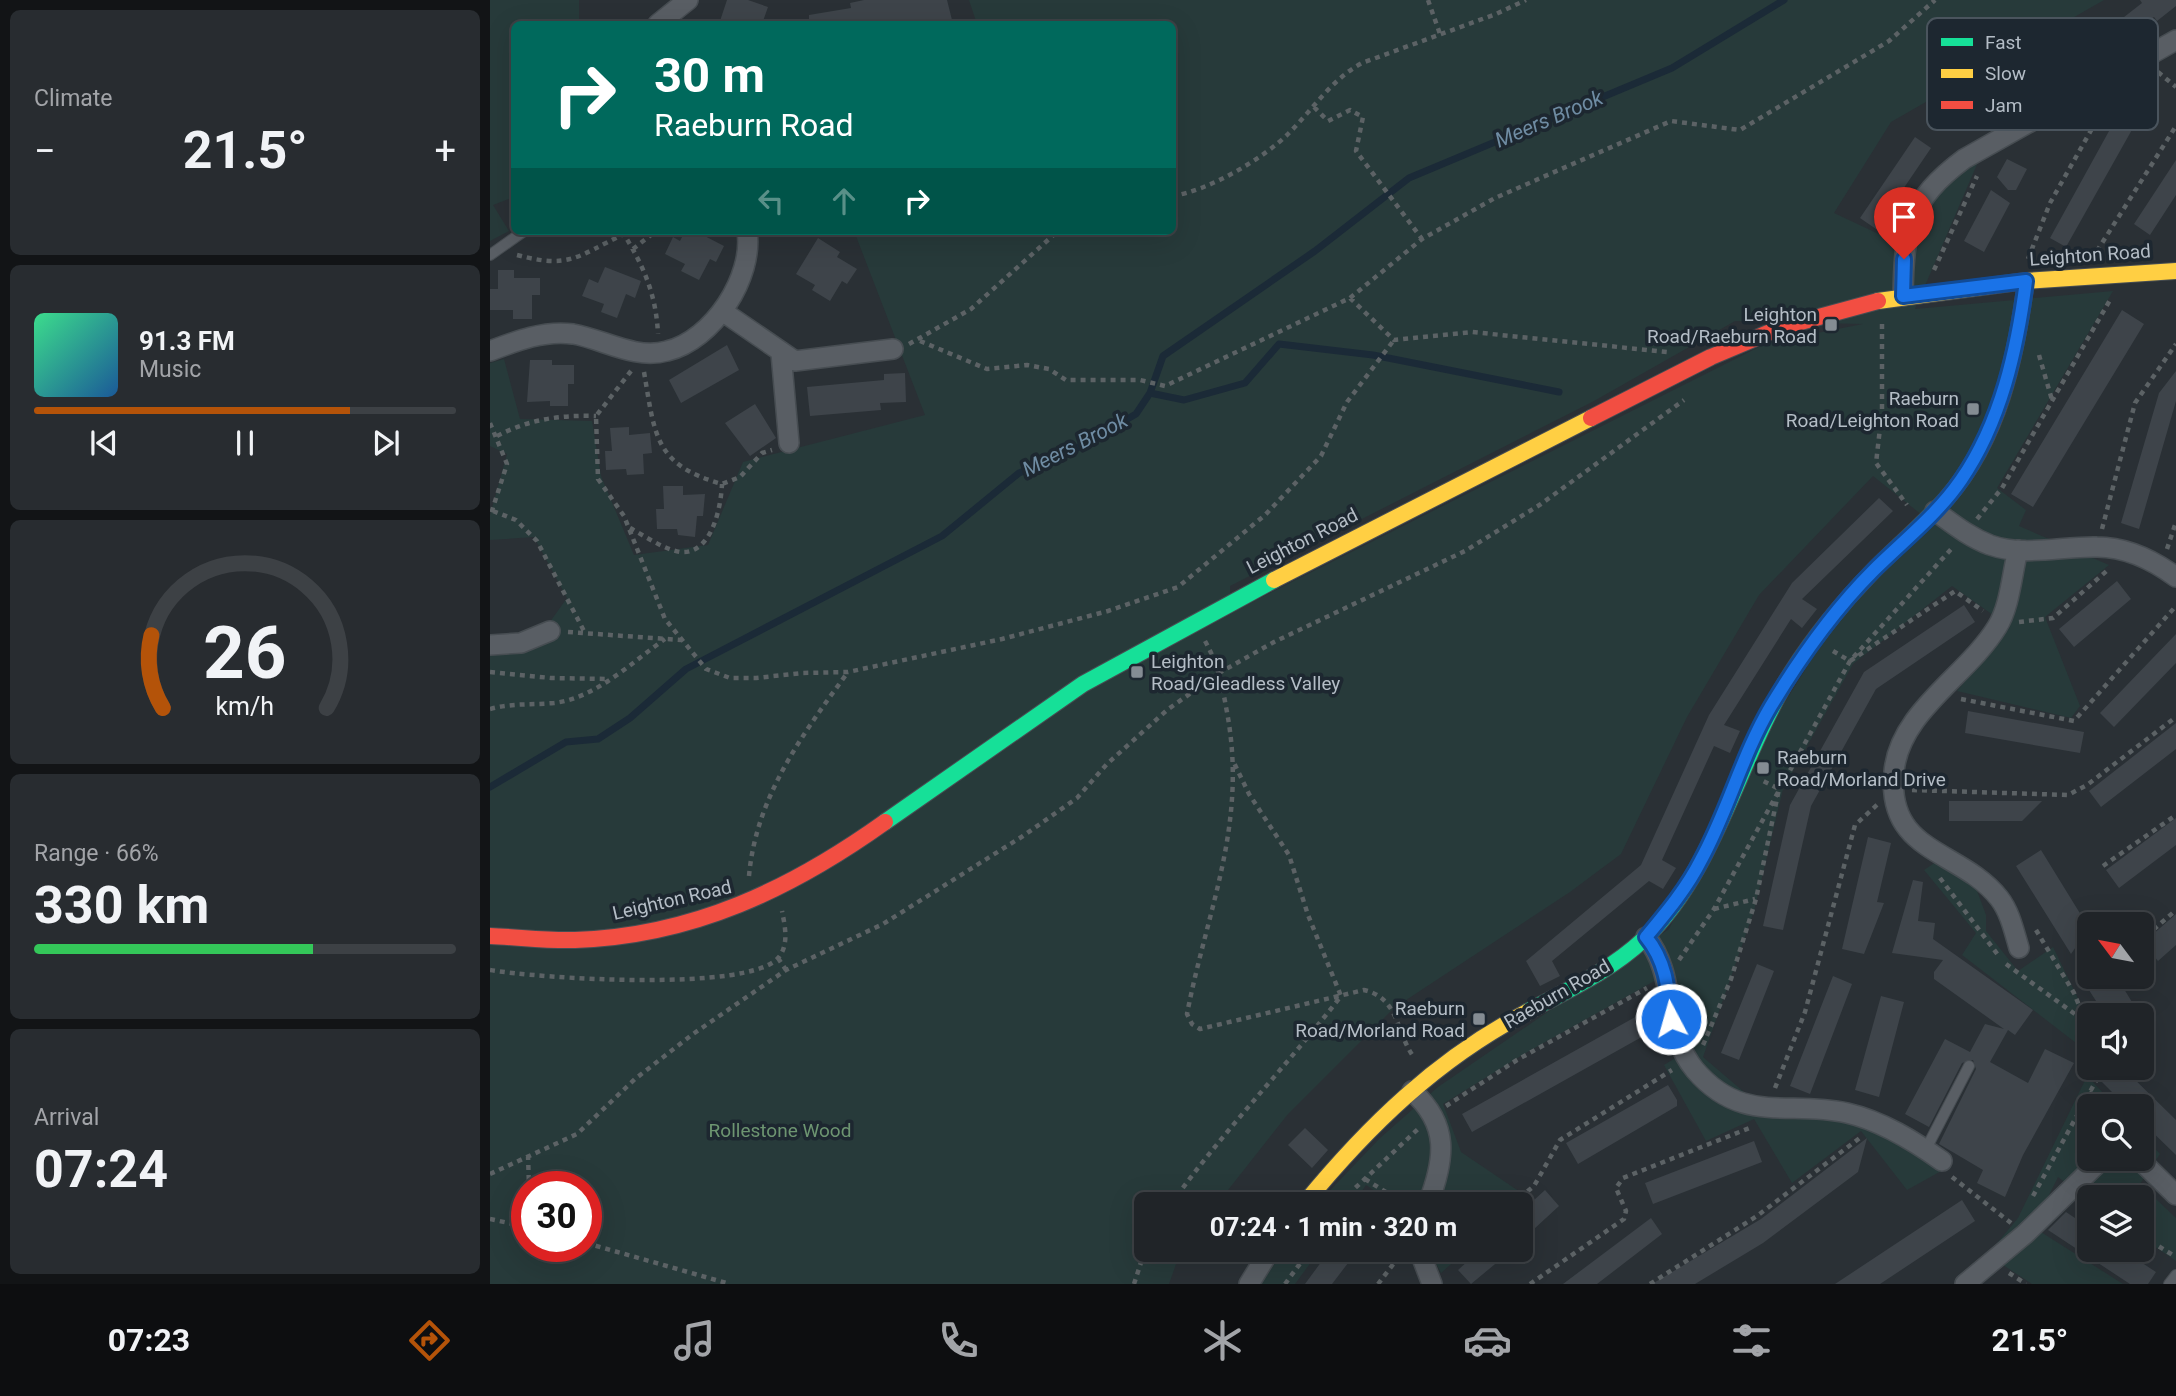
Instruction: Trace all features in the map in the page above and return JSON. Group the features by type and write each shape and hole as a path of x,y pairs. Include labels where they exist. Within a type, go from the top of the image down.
{"street":[{"path":"662,21 688,0"},
{"path":"2158,50 2176,40"},
{"path":"1894,298 1918,206 1929,188 1943,174 2014,130"},
{"path":"490,351 548,334 572,334 610,347 666,352 694,337 722,311 746,260 747,235"},
{"name":"Leighton Road","path":"490,936 575,940 641,933 708,917 776,890 830,861 994,743 1083,684 1194,621 1712,357 1783,327 1894,298 1924,293 2127,272 2176,271"},
{"name":"Raeburn Road","path":"1314,1192 1377,1120 1427,1078 1488,1033 1599,974 1646,937 1680,895 1702,860 1739,770 1770,708 1814,640 1872,572 1929,517 1960,481 1983,444 1999,404 2019,330 2026,281"},
{"path":"722,311 795,361 893,349"},
{"path":"780,353 789,443"},
{"path":"1929,517 1992,546 2018,550 2098,547 2130,552 2169,572"},
{"path":"2018,550 2000,624 1983,648 1904,736 1895,755 1893,789 1894,807 1903,826 1921,844 1973,875 1999,898 2012,920 2019,948"},
{"path":"490,645 522,643 550,631"},
{"path":"1646,937 1656,949 1667,977 1671,1019 1680,1046 1691,1064 1714,1089 1740,1102 1766,1110 1822,1109 1851,1114 1878,1124 1926,1149 1942,1161"},
{"path":"1412,1091 1434,1114 1441,1139 1438,1177 1432,1192"},
{"path":"1965,1284 2025,1234 2090,1171"},
{"path":"2151,1171 2176,1195"},
{"path":"1249,1284 1263,1262"},
{"path":"1424,1262 1432,1284"}],"lane":[{"path":"493,252 518,235"},
{"path":"1926,1149 1969,1066"},
{"path":"2169,1284 2176,1275"}],"path":[{"path":"1428,0 1440,34"},
{"path":"1176,195 1193,193 1220,181 1286,136 1343,73 1362,63 1526,0"},
{"path":"920,341 986,369 1027,365 1049,369 1066,380 1140,380 1165,386 1350,298 1422,239 1495,198 1671,121 1740,130 1889,41 1936,0"},
{"path":"1314,107 1328,121 1350,110 1363,117 1356,150 1422,239"},
{"path":"2082,276 2176,126"},
{"path":"2026,281 2028,251 2092,130"},
{"path":"1924,293 1991,143"},
{"path":"493,252 548,263 568,261 617,235"},
{"path":"625,235 651,284 657,316 649,351 658,439 668,458 704,479 722,484 740,477 762,453 789,443"},
{"path":"633,249 651,235"},
{"path":"893,349 920,341 971,309 1054,235"},
{"path":"1965,534 2002,488 2127,272"},
{"path":"1350,298 1394,340"},
{"path":"1894,298 1882,327 1882,411 1876,463 1929,517"},
{"path":"649,351 596,416 598,479 620,508 665,619 706,669 730,677 756,678 848,672 1016,635 1108,611 1178,587 1265,515 1321,456 1347,402 1394,340 1472,332 1672,353"},
{"path":"2098,547 2135,403 2176,344"},
{"path":"490,1174 577,1134 645,1072 786,970 883,924 1023,836 1077,798 1107,764 1167,710 1219,673 1274,642 1465,551 1541,504 1687,398"},
{"path":"497,436 523,423 562,415 596,416"},
{"path":"490,423 508,464 491,514 516,520 537,541 585,633"},
{"path":"629,528 680,552 694,550 706,540 718,513 722,484"},
{"path":"2169,572 2176,522"},
{"path":"1850,661 1955,591 2000,624 2053,618 2130,552"},
{"path":"1940,695 2074,721 2176,606"},
{"path":"550,631 682,640"},
{"path":"490,709 519,703 555,703 578,697 596,689 665,639"},
{"path":"490,672 551,678 607,679"},
{"path":"750,902 750,863 766,803 782,769 808,726 848,672"},
{"path":"1219,673 1232,736 1233,802 1226,861 1187,1014 1192,1024 1200,1029 1364,990 1378,993 1389,1004 1400,1024 1404,1044 1427,1078"},
{"path":"1530,1284 1623,1219 1626,1211 1616,1188 1623,1178 1744,1128 1762,1126 1805,1012 1855,825 1893,789 2068,795 2087,785 2176,717"},
{"path":"1233,759 1249,794 1289,855 1308,915 1341,996"},
{"path":"1527,1192 1534,1186 1560,1140 1691,1064 1731,979 1756,899 1779,789"},
{"path":"2103,866 2176,815"},
{"path":"490,970 614,979 716,978 760,970 778,958 786,941 776,890"},
{"path":"1714,909 1756,899"},
{"path":"2154,929 2176,910"},
{"path":"2032,924 2056,961 2077,1004"},
{"path":"778,958 786,970"},
{"path":"1180,1192 1255,1094 1300,1048 1341,996"},
{"path":"2030,1203 2096,1080"},
{"path":"1650,1284 1757,1216 1878,1124"},
{"path":"528,1155 528,1171"},
{"path":"1942,1161 1945,1171 2025,1234"},
{"path":"1365,1179 1386,1192"},
{"path":"490,1219 511,1224"},
{"path":"2154,1243 2176,1257"},
{"path":"602,1248 730,1284"},
{"path":"1134,1284 1141,1262"},
{"path":"1285,1284 1301,1262"},
{"path":"1378,1284 1395,1262"}],"green space":[{"path":"490,0 579,0 579,21 511,21 511,198 493,205 509,231 490,241"},
{"name":"Rollestone Wood","path":"969,0 2104,0 2073,18 1927,18 1927,101 1891,122 1834,213 1900,244 1936,191 1978,162 1915,309 2113,291 1997,488 2026,510 2019,526 2109,565 2045,617 2080,706 2071,718 1957,691 2010,627 1952,586 1853,664 1783,789 1754,911 1703,1057 1765,1110 1879,1118 1943,1170 1907,1190 1861,1131 1792,1183 1754,1119 1706,1141 1664,1065 1698,1044 1687,1013 1658,979 1529,1051 1443,1104 1461,1152 1520,1192 1377,1192 1366,1185 1361,1192 1328,1192 1379,1139 1438,1087 1669,929 1769,728 1824,639 1927,519 1873,476 1759,595 1687,717 1621,854 1570,892 1394,1008 1288,1114 1226,1192 1134,1192 1134,1262 1177,1262 1169,1284 490,1284 490,654 530,650 567,598 534,537 490,540 490,515 507,454 490,446 490,363 504,359 520,419 592,421 601,476 634,555 708,545 743,462 925,415 856,235 1176,235 1176,21 976,21","holes":["1735,321 1863,324 1767,343 1230,613 1230,586 1594,401"]},
{"path":"1939,860 1976,888 1986,915 1986,931 2018,971 2053,947 2080,1003 2077,1003 2077,1044 1962,955 1976,933 1924,870"},
{"path":"2085,1080 2093,1080 2104,1094 2078,1094"},
{"path":"2077,1097 2077,1171 2149,1171 2141,1185 2077,1185 2077,1191 2058,1177 2033,1227 2077,1255 2077,1262 2088,1262 2123,1284 2032,1284 1997,1261 1963,1284 2018,1218"},
{"path":"2154,1148 2160,1154 2154,1163"},
{"path":"2154,1197 2176,1218 2176,1261 2154,1246"},
{"path":"1276,1262 1311,1262 1295,1284 1261,1284"},
{"path":"1435,1262 1453,1262 1441,1273"}],"building":[{"path":"727,0 748,0 768,7 763,21 720,21"},
{"path":"864,0 947,0 952,21 809,21 809,15 851,8 850,3"},
{"path":"2140,0 2176,0 2176,6 2158,20 2154,17 2123,18 2142,3"},
{"path":"2110,130 2132,130 2066,247 2050,238"},
{"path":"1915,137 1931,148 1876,229 1860,218"},
{"path":"2007,159 2027,169 2016,190 2008,190 1997,177"},
{"path":"2176,160 2176,195 2150,235 2134,224"},
{"path":"1991,190 2010,203 1984,252 1964,241"},
{"path":"683,235 703,235 724,246 716,262 710,259 699,280 681,271 685,264 665,254 673,237 680,241"},
{"path":"818,238 840,252 837,257 857,269 847,284 842,281 830,301 812,290 815,285 796,274"},
{"path":"605,267 641,281 635,298 626,294 617,318 601,312 604,304 582,296 589,279 598,283"},
{"path":"498,270 514,270 514,278 540,278 540,295 532,295 532,319 513,319 513,310 490,310 490,289 498,289"},
{"path":"2122,310 2144,324 2033,507 2011,494"},
{"path":"727,345 739,370 681,403 669,380"},
{"path":"530,360 552,360 552,365 574,365 574,384 568,384 568,406 550,406 550,401 527,402"},
{"path":"2176,371 2176,401 2139,529 2121,523 2159,393"},
{"path":"905,373 906,402 880,403 881,410 810,416 807,387 884,380 884,374"},
{"path":"755,404 776,438 750,456 725,423"},
{"path":"629,427 629,435 650,433 652,453 643,454 644,474 627,475 626,469 606,470 605,451 612,451 610,428"},
{"path":"663,486 683,486 683,495 705,494 703,516 697,516 695,537 678,535 677,529 657,529 656,509 664,509"},
{"path":"1879,498 1893,511 1802,599 1817,609 1802,628 1791,619 1724,725 1740,731 1730,753 1714,746 1662,860 1676,868 1663,889 1649,881 1552,961 1560,976 1540,986 1526,961 1641,865 1709,715 1792,583"},
{"path":"2117,581 2131,599 2074,647 2059,629"},
{"path":"1964,605 1975,622 1876,689 1811,806 1783,930 1763,926 1790,805 1864,672"},
{"path":"2176,634 2176,663 2114,727 2100,713"},
{"path":"1968,711 2084,732 2080,753 1965,733"},
{"path":"2176,723 2176,749 2101,807 2089,791"},
{"path":"1949,801 2042,801 2022,821 1949,821"},
{"path":"2176,818 2176,845 2119,888 2106,870"},
{"path":"1868,837 1891,843 1877,902 1884,903 1864,954 1842,949"},
{"path":"2041,850 2079,912 2077,912 2077,945 2071,954 2016,866"},
{"path":"1913,880 1923,882 1918,921 1935,923 1933,939 2033,1010 2015,1035 2008,1030 1990,1062 2028,1083 2045,1049 2074,1063 2023,1155 2005,1197 1977,1183 1983,1170 1939,1144 1976,1069 1973,1060 1962,1063 1929,1127 1905,1114 1945,1039 1970,1052 1985,1024 2004,1029 1934,979 1934,972 1943,960 1892,953"},
{"path":"2176,914 2176,945 2158,961 2154,956 2154,933"},
{"path":"1757,964 1774,971 1739,1060 1721,1053"},
{"path":"1833,976 1852,984 1810,1094 1790,1086"},
{"path":"2088,989 2124,989 2133,1003 2097,1003"},
{"path":"1881,996 1904,1002 1879,1097 1855,1090"},
{"path":"1646,1011 1656,1029 1472,1132 1462,1114"},
{"path":"2100,1080 2135,1080 2150,1094 2114,1094"},
{"path":"1668,1085 1677,1100 1677,1106 1578,1164 1566,1143"},
{"path":"2154,1098 2176,1120 2176,1155 2154,1134"},
{"path":"1305,1128 1328,1150 1312,1168 1288,1145"},
{"path":"1867,1138 1858,1172 1763,1243 1695,1284 1652,1284 1761,1219"},
{"path":"1754,1141 1762,1162 1653,1204 1645,1183"},
{"path":"1545,1190 1559,1206 1533,1230 1533,1201"},
{"path":"1962,1200 1975,1221 1880,1284 1835,1284"},
{"path":"2066,1212 2077,1219 2077,1249 2048,1230"},
{"path":"1651,1218 1662,1234 1597,1284 1563,1284"},
{"path":"1321,1262 1349,1262 1332,1284 1305,1284"},
{"path":"1467,1262 1498,1262 1471,1284 1458,1270"},
{"path":"2097,1262 2141,1262 2156,1272 2148,1284 2130,1284"}],"waterway":[{"name":"Meers Brook","path":"490,787 566,742 598,739 630,718 686,669 942,536 1019,473 1063,456 1136,414 1150,393 1163,356 1315,251 1409,178 1672,68 1784,0"},
{"path":"1150,393 1184,400 1245,383 1279,344 1373,355 1559,392"}],"traffic: fast":[{"path":"1527,1012 1617,961 1644,939 1669,911 1708,847 1773,705 1792,672 1829,620 1861,584 1947,498"},
{"path":"885,822 1083,684 1274,580"}],"traffic: slow":[{"path":"1878,301 2026,281 2176,271"},
{"path":"1274,580 1591,418"},
{"path":"1314,1192 1353,1148 1406,1096 1463,1051 1527,1012"}],"traffic: jam":[{"path":"1947,498 1980,450 2002,396 2017,339 2026,281"},
{"path":"1591,418 1711,357 1782,327 1878,301"},
{"path":"490,936 564,940 618,937 700,919 777,888 814,868 885,822"}],"place":[{"name":"Leighton Road/Raeburn Road","path":"1831,325"},
{"name":"Raeburn Road/Leighton Road","path":"1973,409"},
{"name":"Leighton Road/Gleadless Valley","path":"1137,672"},
{"name":"Raeburn Road/Morland Drive","path":"1763,768"},
{"name":"Raeburn Road/Morland Road","path":"1479,1019"}],"route":[{"path":"1671,1019 1667,977 1656,949 1646,937 1680,895 1702,860 1739,770 1770,708 1814,640 1872,572 1935,511 1960,481 1983,444 1999,404 2013,356 2026,281 1903,296 1904,259"}]}
